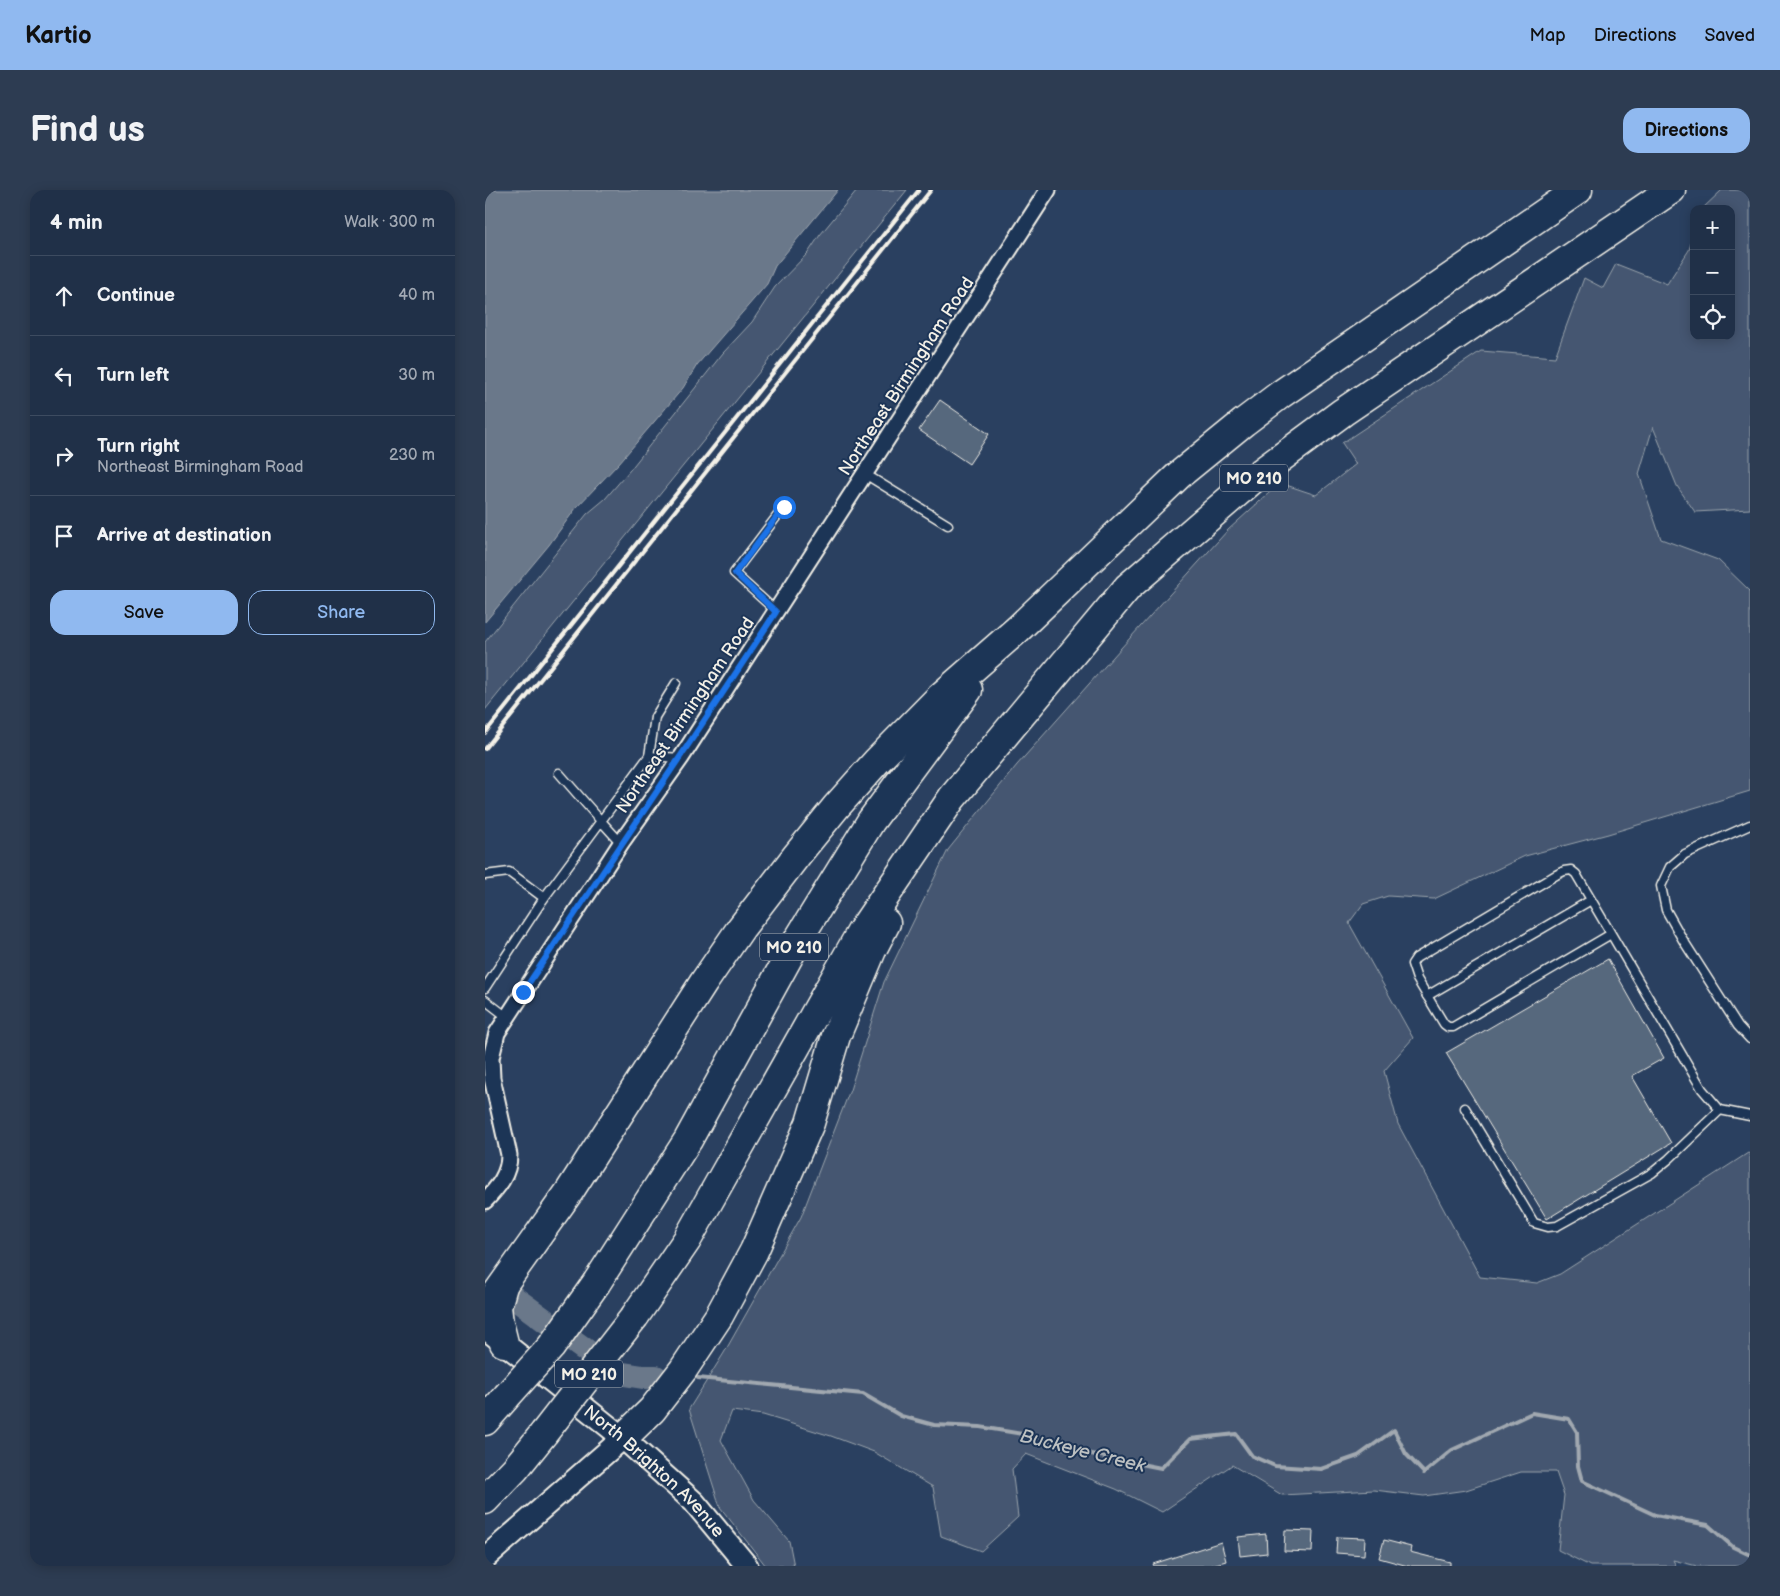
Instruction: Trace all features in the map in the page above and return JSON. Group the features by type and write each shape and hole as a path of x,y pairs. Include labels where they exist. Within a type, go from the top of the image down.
{"highway":[{"name":"MO 210","path":"485,1421 551,1347 597,1282 688,1140 799,938 871,821 947,716 1018,629 1179,475 1243,422 1289,388 1578,190"},
{"name":"MO 210","path":"485,1500 515,1469 635,1316 687,1240 861,932 952,798 1127,587 1259,474 1343,412 1671,190"},
{"path":"485,1310 569,1192 741,928 797,854 877,761 939,698 1018,629"},
{"path":"623,1438 652,1410 683,1370 719,1316 754,1251 810,1123 836,1036 872,950 952,798"},
{"path":"495,1336 499,1323 497,1307 504,1284"}],"main road":[{"name":"North Brighton Avenue","path":"495,1336 623,1438 695,1502 747,1566"},
{"path":"485,1558 623,1438"}],"street":[{"name":"Northeast Birmingham Road","path":"485,1201 505,1177 509,1164 509,1155 492,1078 491,1058 497,1033 621,843 681,758 1047,190"}],"lane":[{"path":"865,474 948,525"},
{"path":"776,612 735,573 784,507"},
{"path":"485,988 544,898 649,756 655,717 676,684"},
{"path":"649,756 681,758"},
{"path":"559,773 621,843"},
{"path":"1750,825 1685,854 1670,867 1661,886 1666,910 1683,940 1738,1026 1750,1039"},
{"path":"1611,934 1453,1026 1448,1027 1444,1024 1417,979 1412,964 1416,958 1556,875 1571,870 1576,874 1702,1089 1720,1110 1750,1116"},
{"path":"485,875 509,872 544,898"},
{"path":"1427,996 1591,900"},
{"path":"485,1000 507,1018"},
{"path":"1465,1108 1534,1223 1548,1227 1557,1226 1652,1173 1720,1110"}],"shaded area":[{"path":"485,190 838,190 775,266 767,284 697,365 683,388 619,463 576,508 549,545 485,622"},
{"path":"857,190 907,190 485,710 485,642 587,514 605,499 630,470 723,353 752,322 775,287 808,253 820,235"},
{"path":"1722,190 1750,190 1750,509 1695,512 1677,486 1653,427 1639,474 1661,539 1718,560 1750,591 1750,791 1608,834 1525,856 1434,899 1388,896 1363,904 1349,923 1413,1038 1384,1071 1398,1124 1480,1277 1537,1283 1560,1274 1748,1153 1750,1154 1750,1566 1697,1566 1673,1560 1676,1566 1590,1566 1558,1550 1564,1495 1556,1472 1521,1472 1466,1490 1424,1496 1374,1490 1282,1495 1232,1465 1162,1512 1116,1489 1026,1454 1012,1469 1018,1517 981,1551 941,1536 933,1487 874,1452 831,1436 763,1415 732,1411 721,1440 754,1500 789,1541 794,1566 766,1566 720,1507 689,1409 724,1353 801,1217 850,1090 884,982 948,850 1017,765 1121,648 1228,530 1280,483 1316,495 1356,464 1342,443 1481,351 1555,357 1584,278 1603,288 1616,264 1667,284 1690,247 1690,340 1735,340 1735,205 1706,205"}],"building":[{"path":"940,400 989,434 969,464 919,430"},
{"path":"1608,959 1664,1058 1632,1076 1671,1143 1547,1219 1446,1053"},
{"path":"1285,1530 1313,1531 1312,1552 1284,1551"},
{"path":"1266,1534 1267,1553 1240,1556 1238,1537"},
{"path":"1337,1537 1365,1538 1364,1555 1336,1553"},
{"path":"1384,1540 1411,1547 1410,1552 1450,1562 1450,1566 1408,1566 1379,1558"},
{"path":"1221,1542 1226,1561 1209,1566 1154,1566 1153,1564"}],"waterway":[{"name":"Buckeye Creek","path":"513,1297 617,1373 656,1377"},
{"name":"Buckeye Creek","path":"698,1378 863,1394 901,1416 934,1425 980,1427 1035,1436 1066,1449 1161,1468 1190,1439 1236,1434 1252,1456 1275,1466 1321,1469 1358,1456 1394,1430 1406,1454 1424,1473 1452,1450 1532,1413 1569,1419 1577,1432 1578,1466 1582,1481 1655,1515 1708,1525 1733,1547 1750,1555"}],"railway":[{"path":"485,733 919,190"},
{"path":"485,749 931,190"}],"route":[{"path":"523,992 621,843 681,758 776,612 735,573 784,507"}]}
